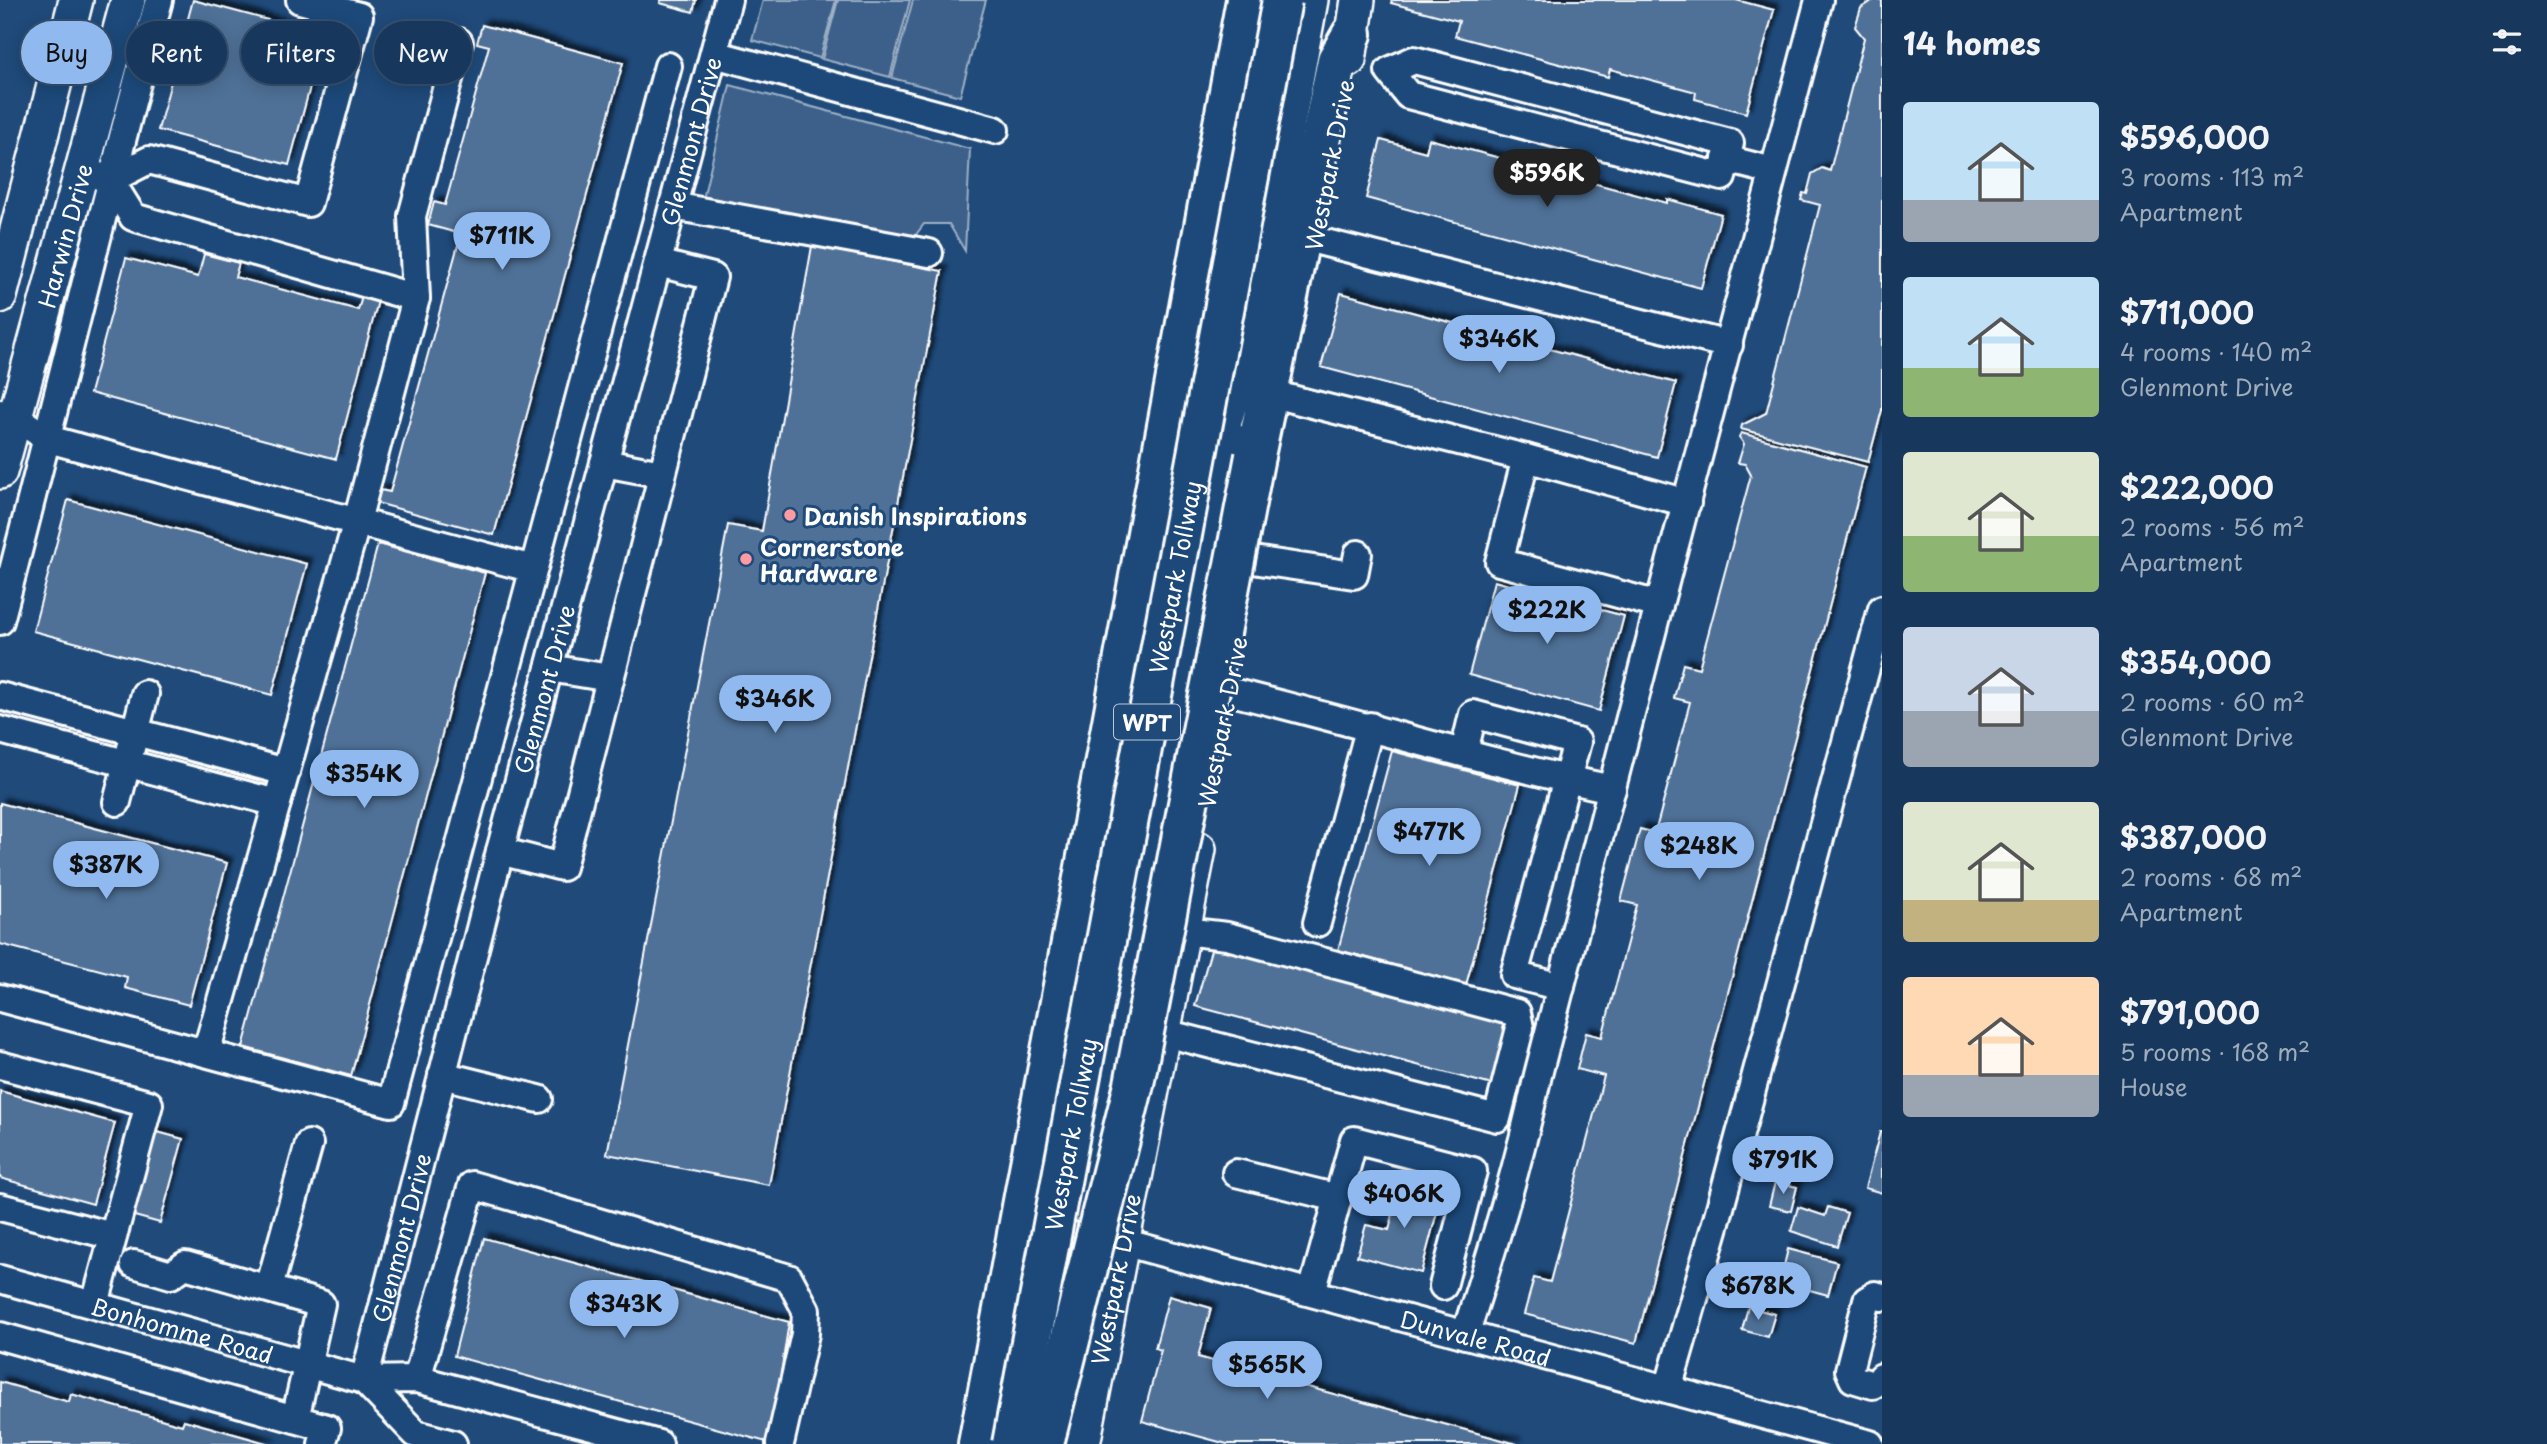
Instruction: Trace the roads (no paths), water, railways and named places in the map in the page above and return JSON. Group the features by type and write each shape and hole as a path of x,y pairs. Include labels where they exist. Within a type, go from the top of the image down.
{"highway":[{"name":"Westpark Tollway","path":"978,1444 1068,966 1145,532 1246,0"},
{"name":"Westpark Tollway","path":"1012,1444 1282,0"},
{"path":"1043,1444 1134,1084 1255,456 1349,40"},
{"path":"1068,966 1253,312"}],"main road":[{"name":"Harwin Drive","path":"0,296 76,0"},
{"name":"Harwin Drive","path":"0,472 8,415 96,175 128,0"},
{"name":"Westpark Drive","path":"1043,1444 1311,0"},
{"name":"Westpark Drive","path":"1338,0 1329,52 1349,40"},
{"name":"Westpark Drive","path":"1089,1442 1121,1241 1165,1033 1349,40"}],"street":[{"path":"0,621 48,439 96,175 159,0"},
{"path":"96,175 149,160 308,203 359,16 300,0"},
{"name":"Glenmont Drive","path":"364,1380 500,852 728,0"},
{"path":"1465,1335 1497,1237 1525,1134 1659,605 1819,0"},
{"path":"1349,40 1389,71 1408,95 1721,177 1730,143 1414,60 1389,71"},
{"path":"714,54 995,130"},
{"path":"0,998 391,1103 668,66"},
{"path":"206,1053 357,522 416,298 411,216 447,84"},
{"path":"1726,159 1773,171"},
{"path":"96,175 133,218 416,298"},
{"path":"673,206 929,253"},
{"path":"1314,240 1729,345"},
{"path":"500,852 562,867 713,277 658,263"},
{"path":"1284,397 1526,458 1688,503"},
{"path":"8,415 48,439 533,569"},
{"path":"1526,458 1499,562 1659,605"},
{"path":"604,463 662,474"},
{"path":"1253,560 1354,575 1358,554"},
{"path":"1668,1389 1871,693 1882,609"},
{"path":"549,668 610,678"},
{"path":"1227,691 1612,789"},
{"path":"117,802 145,695"},
{"path":"0,696 286,772"},
{"path":"1464,752 1473,714 1577,742 1514,975 1561,987"},
{"path":"1317,923 1370,726"},
{"path":"0,730 277,803"},
{"path":"1165,1033 1497,1118 1520,1028 1517,1013 1227,936 1183,931"},
{"path":"0,1065 149,1104 95,1304"},
{"path":"442,1074 539,1100"},
{"path":"1312,1292 1354,1140 1474,1171 1443,1286"},
{"path":"269,1289 309,1144"},
{"path":"1236,1173 1338,1198"},
{"path":"417,1379 472,1185 789,1278 806,1310 805,1335 780,1444"},
{"path":"0,1206 113,1236"},
{"name":"Dunvale Road","path":"1081,1231 1870,1444"},
{"path":"134,1264 172,1275 185,1265 321,1304 295,1419"},
{"name":"Bonhomme Road","path":"0,1279 364,1380 417,1379 659,1444"},
{"path":"1882,1297 1875,1295 1867,1300 1849,1370 1853,1379 1873,1385 1882,1377"},
{"path":"0,1336 327,1428 322,1444"},
{"path":"364,1380 416,1434 453,1444"}],"place":[{"name":"Danish Inspirations","path":"790,515"},
{"name":"Cornerstone Hardware","path":"746,559"}]}
